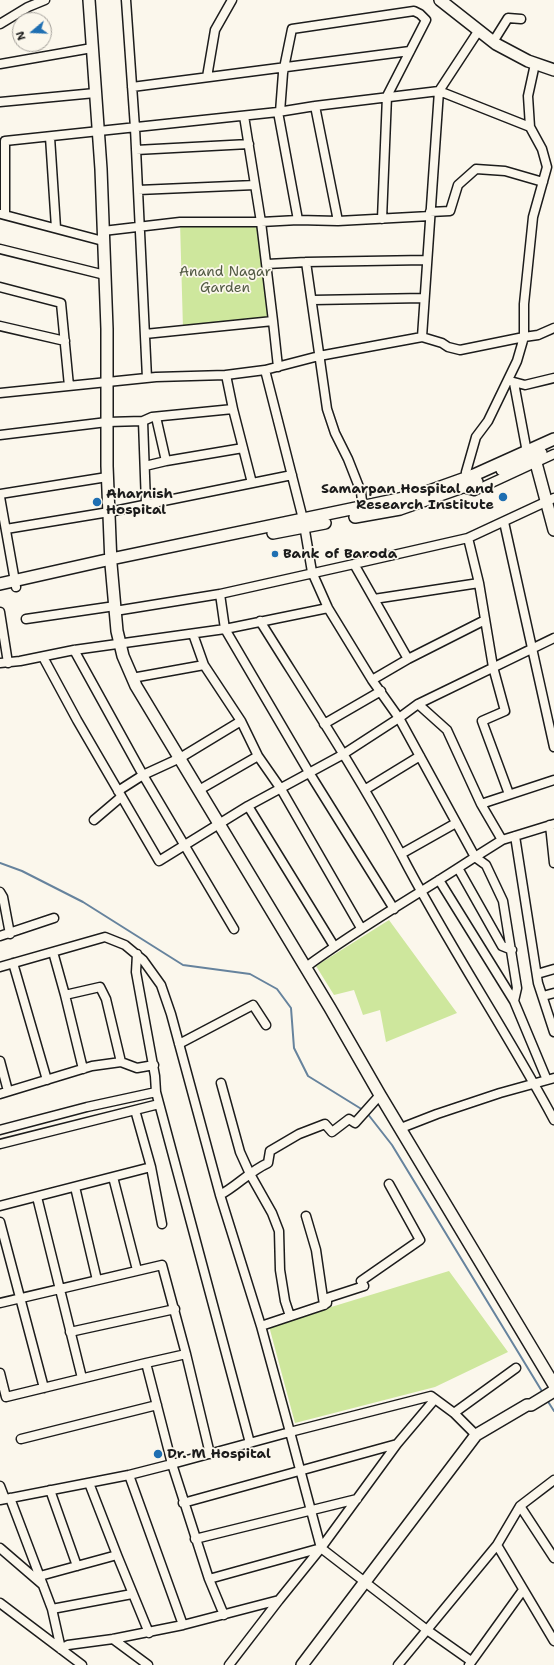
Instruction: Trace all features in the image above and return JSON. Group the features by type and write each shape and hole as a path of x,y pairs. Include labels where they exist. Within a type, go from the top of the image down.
{"street":[{"path":"0,24 26,4 44,0"},
{"path":"89,0 103,236 107,382 107,477 111,562 120,645 132,678 306,967 380,1095 554,1385"},
{"path":"126,0 135,128 147,378"},
{"path":"207,77 215,30 232,0"},
{"path":"446,2 494,42 535,64 554,70"},
{"path":"298,220 279,112 284,67 292,29 414,11 426,20 387,96 382,219"},
{"path":"494,42 508,18 520,19"},
{"path":"422,337 438,91 479,30"},
{"path":"0,64 92,48"},
{"path":"132,87 410,51"},
{"path":"535,64 528,96 530,127 542,149 547,167 532,217 524,304 524,337 511,382 488,421 476,437 469,479 474,491 554,454"},
{"path":"530,127 438,91 387,96 279,112 3,141 2,214 56,228 103,236 139,228 180,222 261,222 298,220 338,221 382,219 450,211 458,184 476,169 505,171 543,182"},
{"path":"0,102 95,93"},
{"path":"315,106 338,221"},
{"path":"244,116 267,264 278,367"},
{"path":"50,137 56,228"},
{"path":"136,150 249,144"},
{"path":"138,190 255,185"},
{"path":"0,249 104,275"},
{"path":"267,264 426,260"},
{"path":"306,262 313,300 327,409 335,433 348,459 361,492 363,511"},
{"path":"0,287 61,303 69,386"},
{"path":"313,300 424,298"},
{"path":"145,334 273,321"},
{"path":"0,326 65,341"},
{"path":"0,393 147,378 226,375 265,370 319,356 422,337 460,350 538,335 554,328"},
{"path":"265,370 292,475 312,572 328,608 372,680 399,718 475,857 486,865 503,901 517,988 514,1001"},
{"path":"226,375 252,483"},
{"path":"511,382 524,385 554,378"},
{"path":"511,382 526,448"},
{"path":"0,435 107,422 143,421 156,417 233,409"},
{"path":"156,417 166,461"},
{"path":"143,421 146,504"},
{"path":"469,479 526,448 554,435"},
{"path":"0,590 16,584 111,562 303,523 363,511 400,509 469,479 554,439"},
{"path":"469,479 554,447"},
{"path":"145,466 243,448"},
{"path":"536,462 550,500 554,528"},
{"path":"4,533 292,475"},
{"path":"0,494 107,477"},
{"path":"0,497 4,533 16,584"},
{"path":"26,619 220,594 312,572 354,564 468,538 550,500"},
{"path":"504,522 554,747"},
{"path":"468,538 479,583 493,667 505,711 482,721 509,794"},
{"path":"354,564 408,659"},
{"path":"374,599 479,583"},
{"path":"0,584 16,584"},
{"path":"220,594 225,629 310,774 394,909"},
{"path":"0,612 4,663 43,657 74,650 120,645 225,629 328,608"},
{"path":"372,680 408,659 485,620"},
{"path":"260,621 342,755 366,789 421,892 534,1083 554,1120"},
{"path":"193,634 204,665 241,721 258,756 281,788 361,928"},
{"path":"43,657 119,794 159,860 220,825 248,806 310,774 342,755 418,704 554,638"},
{"path":"74,650 143,775 186,844 234,929"},
{"path":"132,678 204,665"},
{"path":"324,724 381,691"},
{"path":"418,704 447,730 481,804 502,840"},
{"path":"94,820 119,794 143,775 180,758 241,721"},
{"path":"199,790 258,756"},
{"path":"366,789 420,756"},
{"path":"481,804 554,780"},
{"path":"248,806 334,946"},
{"path":"401,854 456,823"},
{"path":"306,967 361,928 394,909 502,840 552,824 554,863"},
{"path":"515,836 537,974 543,996 552,1018 554,1032"},
{"path":"458,868 502,946 512,950"},
{"path":"401,1128 437,1114 550,1079 514,1001 439,880"},
{"path":"0,892 3,897 10,934"},
{"path":"0,936 10,934 54,918"},
{"path":"0,967 105,937 125,945 137,954 161,985 179,1044 220,1195 260,1326 321,1548 470,1663 523,1590"},
{"path":"52,952 65,995 83,1069"},
{"path":"137,954 136,972 154,1065 156,1092 250,1443"},
{"path":"13,963 47,1080"},
{"path":"537,974 554,969"},
{"path":"65,995 100,987 106,999 121,1062"},
{"path":"543,996 554,992"},
{"path":"179,1044 254,1005 266,1025"},
{"path":"0,1061 4,1093 92,1066 121,1062 137,1068 154,1065"},
{"path":"221,1083 240,1152 250,1174 272,1213 279,1232 280,1270 285,1301 290,1316"},
{"path":"0,1130 86,1107 156,1092"},
{"path":"220,1195 232,1189 250,1174 268,1163 270,1151 299,1134 325,1124 332,1132 349,1119 355,1123 380,1095"},
{"path":"0,1144 159,1104"},
{"path":"135,1110 151,1168 162,1224"},
{"path":"0,1206 151,1168"},
{"path":"113,1177 138,1270"},
{"path":"260,1326 324,1305 327,1303 327,1298 364,1286 361,1281 420,1240 389,1184"},
{"path":"75,1187 97,1280"},
{"path":"37,1197 82,1378"},
{"path":"306,1216 316,1250 324,1305"},
{"path":"0,1222 19,1299 44,1388"},
{"path":"0,1303 162,1265 186,1354 210,1454"},
{"path":"70,1332 174,1309"},
{"path":"0,1374 6,1397 186,1354"},
{"path":"146,1363 183,1503 209,1579 224,1615"},
{"path":"454,1413 516,1368"},
{"path":"309,1665 368,1584 479,1438 527,1404 531,1405 554,1391"},
{"path":"5,1499 129,1475 431,1396 454,1413 479,1438"},
{"path":"229,1665 321,1548 398,1444 435,1399"},
{"path":"21,1439 156,1405"},
{"path":"183,1503 398,1444"},
{"path":"129,1475 183,1625"},
{"path":"398,1665 496,1545 520,1506 554,1480"},
{"path":"89,1483 132,1594 149,1632"},
{"path":"0,1486 40,1576 52,1609 61,1649"},
{"path":"50,1490 77,1566"},
{"path":"195,1539 357,1499"},
{"path":"520,1506 554,1558"},
{"path":"496,1545 554,1641"},
{"path":"0,1548 43,1586"},
{"path":"209,1579 321,1548"},
{"path":"40,1576 117,1555"},
{"path":"302,1665 368,1584"},
{"path":"52,1609 132,1594"},
{"path":"61,1649 68,1646 114,1639 183,1625 279,1600"},
{"path":"0,1603 82,1665"},
{"path":"114,1639 148,1665"}],"green space":[{"name":"Anand Nagar Garden","path":"180,222 261,222 273,321 183,329"},
{"path":"389,920 457,1013 386,1042 380,1010 363,1015 354,990 334,995 316,966"},
{"path":"449,1271 508,1352 435,1387 295,1423 269,1326"}],"waterway":[{"path":"0,863 22,871 83,902 183,965 250,974 277,989 291,1008 294,1048 308,1076 363,1110"},
{"path":"367,1113 392,1145 543,1393"},
{"path":"547,1400 554,1411"}],"place":[{"name":"Samarpan Hospital and Research Institute","path":"503,497"},
{"name":"Aharnish Hospital","path":"97,502"},
{"name":"Bank of Baroda","path":"275,554"},
{"name":"Dr. M Hospital","path":"158,1454"}]}
